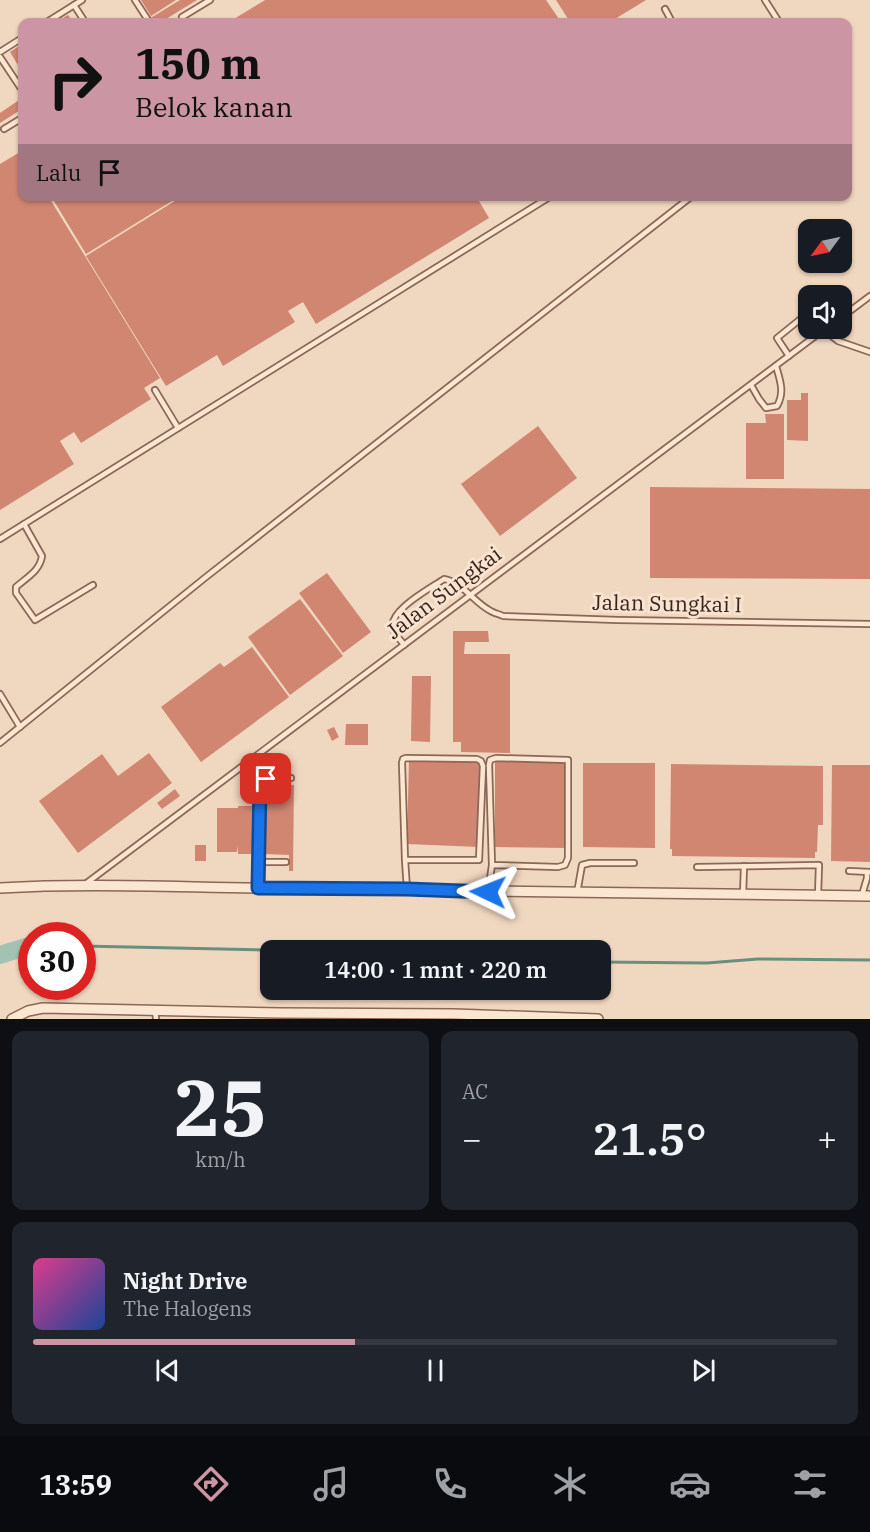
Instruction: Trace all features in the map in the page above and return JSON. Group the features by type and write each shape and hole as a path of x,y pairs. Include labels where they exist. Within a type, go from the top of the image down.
{"street":[{"path":"0,888 83,886 866,896"},
{"path":"12,1019 28,1011 43,1008 144,1008 156,1014 598,1019"}],"lane":[{"path":"53,18 82,0"},
{"path":"135,0 147,18"},
{"path":"182,17 210,0"},
{"path":"765,0 777,18"},
{"path":"74,5 82,18"},
{"path":"665,9 670,18"},
{"path":"0,52 18,41"},
{"path":"0,57 18,84"},
{"path":"4,129 18,120"},
{"path":"0,539 542,201"},
{"path":"0,743 216,569 686,201"},
{"path":"852,310 870,296"},
{"path":"789,356 777,338 798,321"},
{"name":"Jalan Sungkai","path":"83,886 812,339"},
{"path":"837,339 870,352"},
{"path":"751,385 766,408 777,406 782,398 782,388 776,366"},
{"path":"155,390 178,428"},
{"path":"24,524 42,556 36,570 16,587 16,593 35,620 93,585"},
{"name":"Jalan Sungkai I","path":"404,645 393,628 393,618 399,610 444,579 451,580 489,610 503,616 870,624"},
{"path":"0,694 20,727"},
{"path":"488,892 492,865 490,760 496,758 568,760 568,858 565,865 492,865"},
{"path":"405,860 479,860 483,766 481,761 477,759 403,759 405,860 407,889"},
{"path":"258,888 261,782 266,779 291,778"},
{"path":"259,862 286,862"},
{"path":"577,893 582,865 634,863"},
{"path":"697,867 819,865 818,896"},
{"path":"743,895 744,866"},
{"path":"849,871 868,872 866,896"},
{"path":"144,1008 144,1019"}],"building":[{"path":"141,0 176,0 151,16"},
{"path":"180,0 197,0 168,18 151,18"},
{"path":"265,0 546,0 558,18 236,18"},
{"path":"556,0 646,0 617,18 567,18"},
{"path":"18,47 18,65 10,52"},
{"path":"18,101 18,112 0,123 0,113"},
{"path":"18,153 18,201 51,201 160,378 144,388 151,399 81,443 74,432 60,441 74,464 0,510 0,164"},
{"path":"54,201 172,201 86,254"},
{"path":"175,201 479,201 489,218 316,324 303,302 288,311 295,322 223,366 217,355 166,386 86,256"},
{"path":"801,393 808,393 808,441 787,440 787,400 801,400"},
{"path":"765,414 784,414 784,479 746,479 746,423 766,423"},
{"path":"538,426 577,478 500,536 461,484"},
{"path":"650,487 870,489 870,579 650,578"},
{"path":"327,573 371,632 343,653 299,593"},
{"path":"300,599 343,656 290,695 248,637"},
{"path":"453,631 488,631 489,642 465,642 464,654 510,654 510,753 461,752 461,742 453,742"},
{"path":"252,647 289,697 201,762 161,707 220,663 224,667"},
{"path":"412,676 431,676 430,742 411,741"},
{"path":"346,724 368,724 368,745 345,745"},
{"path":"334,727 339,737 332,741 327,730"},
{"path":"149,753 172,783 78,853 39,801 102,754 118,776"},
{"path":"409,759 481,761 479,847 407,844"},
{"path":"495,761 568,762 568,848 495,847"},
{"path":"583,763 655,763 655,848 583,847"},
{"path":"671,764 823,766 823,825 818,825 815,858 672,856 672,849 670,849"},
{"path":"832,765 870,765 870,862 831,861"},
{"path":"265,784 294,785 293,871 289,871 289,855 265,854"},
{"path":"175,789 180,796 162,809 157,803"},
{"path":"238,806 258,806 258,854 238,854 238,845 237,852 217,852 217,808 238,808"},
{"path":"195,845 206,845 206,861 195,861"}],"waterway":[{"path":"96,946 260,950"},
{"path":"0,955 18,949"},
{"path":"611,962 707,963 758,959 870,960"}],"route":[{"path":"266,779 261,782 260,787 258,888 488,892"}]}
